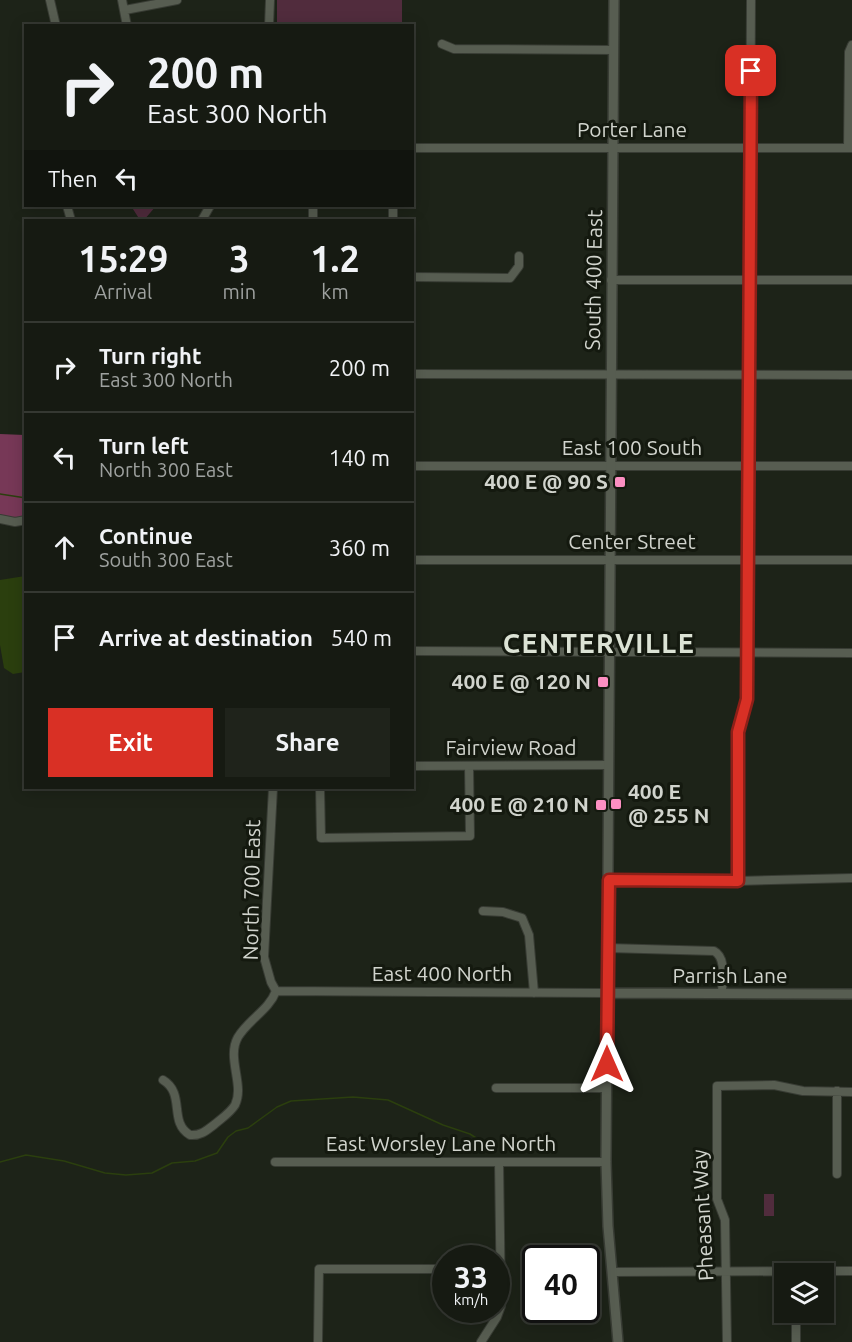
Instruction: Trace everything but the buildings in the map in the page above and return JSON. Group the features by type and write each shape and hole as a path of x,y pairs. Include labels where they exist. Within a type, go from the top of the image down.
{"street":[{"path":"50,0 56,24"},
{"path":"122,0 127,24"},
{"path":"125,10 177,0"},
{"path":"269,24 270,0"},
{"name":"South 400 East","path":"614,0 606,1162 618,1342"},
{"path":"738,881 738,732 747,699 751,0"},
{"path":"442,44 454,49 614,50"},
{"path":"850,148 849,52 852,45"},
{"name":"Porter Lane","path":"414,148 850,148"},
{"path":"414,277 510,278 519,266 519,256"},
{"path":"611,280 852,280"},
{"path":"414,375 852,375"},
{"name":"East 100 South","path":"414,466 852,466"},
{"path":"0,519 15,522 24,520"},
{"name":"Center Street","path":"414,560 852,560"},
{"path":"414,651 852,653"},
{"name":"Fairview Road","path":"414,766 609,765"},
{"path":"320,789 321,838 470,836 469,766"},
{"name":"North 700 East","path":"273,789 264,957 276,991"},
{"path":"609,880 738,881 852,878"},
{"path":"483,911 503,912 522,918 529,935 534,993"},
{"path":"608,948 708,950 719,954 722,963 722,994"},
{"path":"163,1080 173,1089 182,1128 190,1135 204,1133 234,1106 237,1096 235,1043 250,1022 271,1003 276,991"},
{"name":"East 400 North","path":"276,991 608,993"},
{"name":"Parrish Lane","path":"608,993 852,994"},
{"name":"Pheasant Way","path":"727,1342 725,1220 717,1199 717,1086 774,1085 803,1091 837,1091"},
{"path":"496,1088 607,1088"},
{"path":"837,1174 837,1091 852,1092"},
{"name":"East Worsley Lane North","path":"275,1162 606,1162"},
{"path":"499,1162 499,1245"},
{"path":"318,1342 319,1269 432,1269"},
{"path":"834,1271 852,1271"},
{"path":"612,1272 774,1272"},
{"path":"481,1342 493,1323"},
{"path":"796,1323 796,1342"}],"shaded area":[{"path":"277,0 402,0 402,24 277,24"},
{"path":"132,207 155,207 145,219 139,219"},
{"path":"0,434 24,435 24,519 0,515"},
{"path":"24,576 24,672 13,674 4,668 0,645 0,580"},
{"path":"764,1194 774,1194 774,1216 764,1216"}],"waterway":[{"path":"0,494 24,498"},
{"path":"0,1162 26,1155 64,1161 105,1173 126,1175 152,1173 172,1163 195,1161 217,1153 228,1137 236,1131 248,1128 277,1107 291,1101 353,1097 388,1100 443,1125 470,1134 490,1147"}],"place":[{"name":"400 E @ 90 S","path":"620,482"},
{"name":"400 E @ 120 N","path":"603,682"},
{"name":"400 E @ 255 N","path":"616,804"},
{"name":"400 E @ 210 N","path":"601,805"}],"district":[{"name":"CENTERVILLE","path":"599,644"}],"route":[{"path":"607,1064 609,880 738,881 738,732 747,699 751,71"}]}
